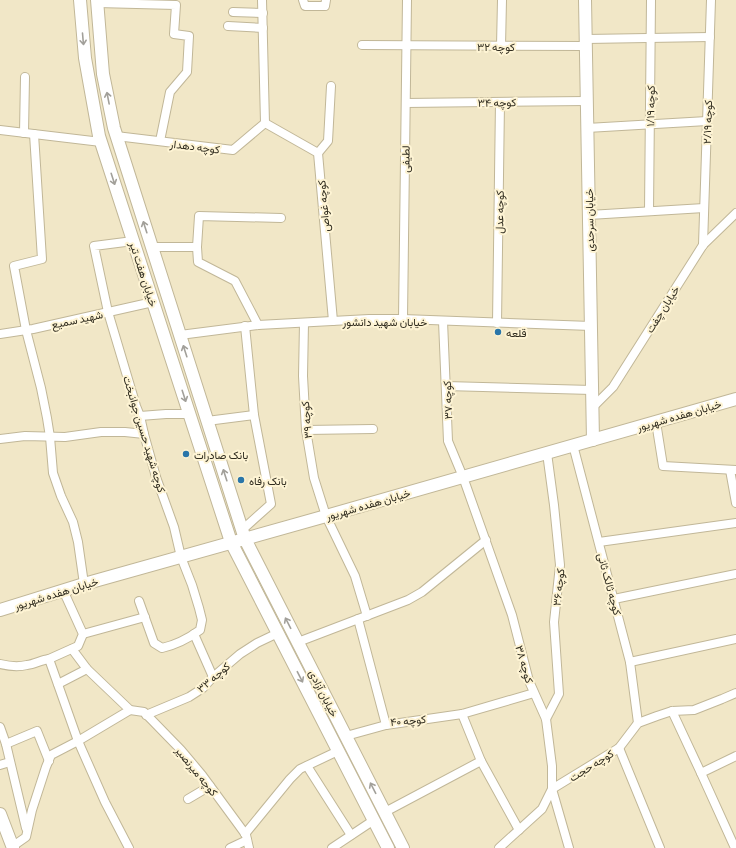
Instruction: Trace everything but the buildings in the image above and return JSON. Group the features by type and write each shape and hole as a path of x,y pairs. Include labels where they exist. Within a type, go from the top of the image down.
{"street":[{"name":"خیابان هفت تیر","path":"80,0 85,58 101,142 231,542"},
{"path":"262,0 265,122 318,153 328,141 331,86"},
{"path":"303,0 305,6 325,6 326,0"},
{"name":"لطیفی","path":"403,319 408,0"},
{"path":"501,46 502,0"},
{"name":"خیابان سرحدی","path":"585,0 593,440"},
{"name":"کوچه ۱/۱۹","path":"649,211 651,0"},
{"name":"کوچه ۲/۱۹","path":"703,245 711,0"},
{"name":"خیابان هفت تیر","path":"97,1 103,74 116,136 244,534"},
{"path":"97,1 176,6 174,34 189,36 187,72 170,92 160,142"},
{"path":"233,12 263,13"},
{"path":"228,26 263,28"},
{"name":"کوچه ۳۲","path":"362,45 501,46 651,38 710,37"},
{"path":"24,133 25,77"},
{"name":"کوچه ۳۴","path":"406,103 587,101"},
{"name":"کوچه عدل","path":"497,323 500,102"},
{"path":"587,128 707,121"},
{"name":"کوچه دهدار","path":"116,136 233,150 265,122"},
{"path":"0,130 101,142"},
{"path":"34,134 42,259 14,266 26,330 41,388 50,437 53,473 61,496 73,522 78,542 84,584"},
{"name":"کوچه غواص","path":"318,153 333,321"},
{"path":"589,215 704,208"},
{"name":"خیابان چفت","path":"592,408 617,380 703,245 736,213"},
{"path":"258,325 235,282 198,262 197,246 199,216 281,218"},
{"name":"کوچه شهید حسین جوانبخت","path":"134,242 94,246 108,312 140,416 156,477 174,527 202,620 200,630 194,634"},
{"path":"151,247 197,246"},
{"name":"شهید سمیع","path":"0,334 26,330 153,302"},
{"name":"خیابان شهید دانشور","path":"180,335 258,325 403,319 591,326"},
{"name":"کوچه ۳۷","path":"443,321 448,442 463,477"},
{"name":"کوچه ۳۹","path":"304,322 303,376 306,430 314,478 326,516"},
{"path":"244,534 271,504 254,415 245,326"},
{"path":"165,338 180,335"},
{"path":"446,386 592,390"},
{"name":"خیابان هفده شهریور","path":"0,610 63,590 231,542 244,534 326,516 736,399"},
{"path":"140,416 190,414"},
{"path":"207,421 254,415"},
{"path":"656,422 663,466 733,470 736,503"},
{"path":"306,430 373,429"},
{"path":"0,439 25,436 65,437 101,432 144,434"},
{"name":"کوچه ثالک ثانی","path":"574,445 630,662 638,723"},
{"name":"کوچه ۳۶","path":"546,719 559,694 554,622 560,565 547,453"},
{"name":"کوچه ۳۸","path":"463,477 512,615 529,681 546,719 552,766 552,789"},
{"path":"218,500 232,496"},
{"path":"326,516 354,576 367,616"},
{"path":"599,542 736,523"},
{"name":"خیابان آزادی","path":"244,534 403,848"},
{"path":"298,642 408,600 422,592 486,540"},
{"name":"خیابان آزادی","path":"231,542 388,848"},
{"path":"250,579 262,572"},
{"path":"614,599 736,574"},
{"path":"0,664 26,665 50,659 78,646 83,634 63,590"},
{"path":"139,601 154,643 162,648 172,646 194,634 213,677"},
{"path":"83,634 145,617"},
{"name":"کوچه ۴۰","path":"358,619 386,725 462,714 534,693"},
{"name":"کوچه ۳۳","path":"146,715 189,697 203,688 213,677 240,654 257,643 278,633"},
{"path":"630,662 736,639"},
{"path":"0,814 13,847 26,837 32,810 51,756 130,710 87,669 72,650"},
{"path":"50,659 78,741 105,802 129,848"},
{"path":"58,684 87,669"},
{"path":"638,723 672,712 694,710 736,692"},
{"name":"کوچه میرنصیر","path":"130,710 144,712 181,750 210,786 247,841"},
{"path":"672,712 735,848"},
{"path":"462,714 481,761 519,830"},
{"name":"کوچه حجت","path":"552,789 619,748 638,723"},
{"path":"346,736 386,725"},
{"path":"0,727 6,744 27,831"},
{"path":"6,744 37,731 49,761"},
{"path":"619,748 660,848"},
{"path":"230,848 247,841 290,779 300,769 338,751"},
{"path":"701,773 736,756"},
{"path":"385,812 481,761"},
{"path":"0,766 10,762"},
{"path":"307,766 351,835"},
{"path":"350,773 362,766"},
{"path":"188,799 210,786"},
{"path":"503,846 542,809 552,789"},
{"path":"552,789 569,848"},
{"path":"332,848 374,820"}],"place":[{"name":"قلعه","path":"498,332"},
{"name":"بانک صادرات","path":"186,454"},
{"name":"بانک رفاه","path":"241,480"}]}
